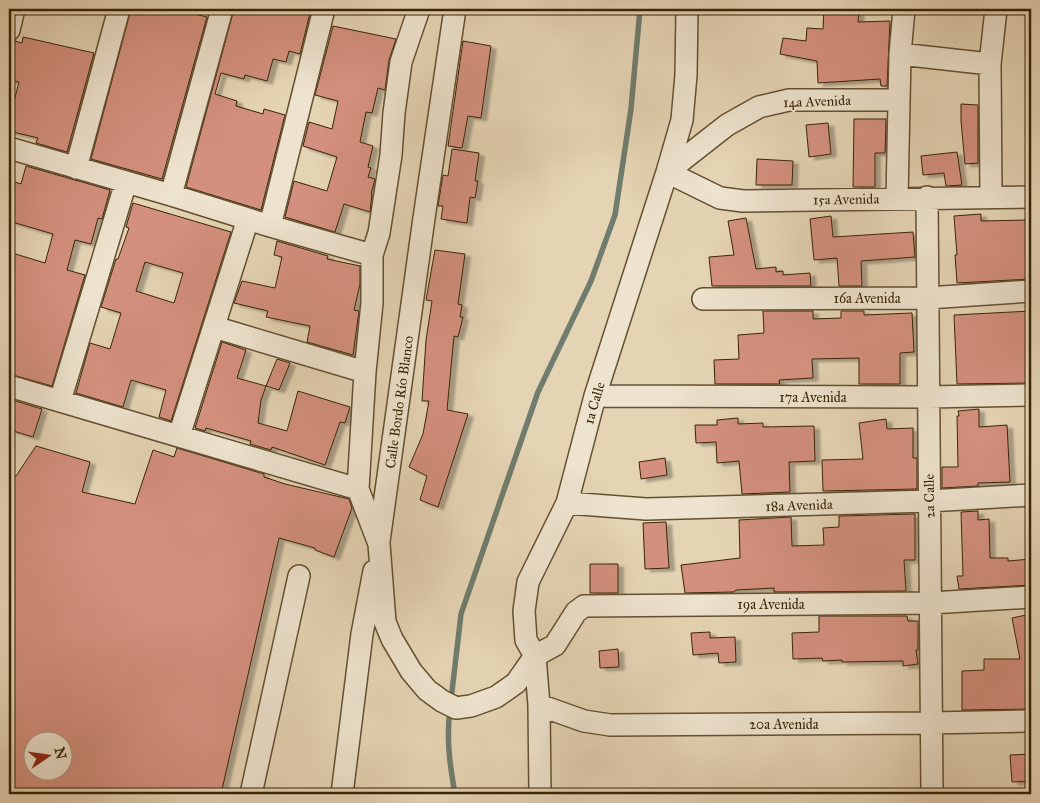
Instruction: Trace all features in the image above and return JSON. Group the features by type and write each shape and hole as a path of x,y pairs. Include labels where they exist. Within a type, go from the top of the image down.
{"street":[{"path":"9,30 14,9"},
{"path":"76,168 119,9"},
{"path":"171,195 222,9"},
{"path":"270,226 324,9"},
{"path":"419,9 401,62 394,113 391,155 379,233 372,255 372,303 365,372 358,489 379,544 385,622 392,639 411,671 427,690 456,708 471,706 496,696 516,683 535,656"},
{"name":"Calle Bordo Río Blanco","path":"342,794 362,634 379,544 455,9"},
{"name":"1a Calle","path":"540,794 540,705 535,656 526,640 524,610 528,582 567,503 596,396 682,120 686,75 687,9"},
{"path":"897,198 898,100 904,9"},
{"path":"991,197 990,64 996,9"},
{"path":"900,54 990,64"},
{"name":"14a Avenida","path":"667,172 727,125 759,107 789,100 898,100"},
{"path":"9,148 372,255"},
{"name":"15a Avenida","path":"667,172 720,198 743,201 1031,197"},
{"path":"60,401 126,182"},
{"name":"2a Calle","path":"927,197 931,723 934,793"},
{"path":"179,436 248,219"},
{"name":"16a Avenida","path":"703,299 928,298 1031,291"},
{"path":"214,327 365,372"},
{"path":"9,386 358,489"},
{"name":"17a Avenida","path":"596,396 928,397 1031,395"},
{"name":"18a Avenida","path":"567,503 646,509 929,501 1031,495"},
{"path":"251,794 299,576"},
{"name":"19a Avenida","path":"535,656 555,645 576,612 584,606 930,603 1031,597"},
{"name":"20a Avenida","path":"540,705 584,721 610,725 931,723 1031,720"}],"building":[{"path":"131,9 184,9 183,11 207,17 162,179 91,159"},
{"path":"234,9 311,9 300,54 289,51 286,62 273,59 267,81 245,75 244,79 221,73 215,94 237,101 236,106 263,114 264,109 285,115 261,210 186,187"},
{"path":"824,9 859,9 858,22 890,21 887,86 881,86 880,79 818,83 817,61 780,54 783,38 806,41 807,28 823,29"},
{"path":"333,26 396,39 389,60 385,90 378,88 372,113 366,112 360,142 373,146 368,167 371,168 368,177 375,179 371,194 370,212 344,204 335,232 285,217 294,181 327,191 337,157 303,146 309,122 332,129 338,101 315,95"},
{"path":"23,37 94,53 67,152 36,143 38,138 9,131 9,108 12,109 19,82 9,80 9,69 15,41 22,43"},
{"path":"463,41 491,46 481,118 468,116 462,148 448,146"},
{"path":"961,104 978,105 978,163 965,164"},
{"path":"854,119 886,119 885,153 875,153 875,187 853,187"},
{"path":"828,123 831,154 809,157 806,125"},
{"path":"452,149 479,153 475,181 478,181 475,198 470,197 467,223 441,219 443,206 438,206 443,175 448,176"},
{"path":"957,152 962,185 946,186 944,173 923,175 921,156"},
{"path":"757,159 793,161 792,185 756,185"},
{"path":"26,166 110,190 102,219 98,218 91,244 75,240 67,270 85,275 52,386 9,374 9,252 45,263 53,234 9,221 9,180 21,184"},
{"path":"133,203 231,232 171,421 159,417 166,390 131,380 123,407 76,393 90,343 110,349 121,313 101,307 116,259 118,259 129,228 126,227","holes":["145,262 183,273 174,303 136,291"]},
{"path":"981,214 981,221 1027,220 1031,279 957,283 954,216"},
{"path":"831,216 833,237 913,232 915,257 861,261 862,286 839,286 837,258 814,260 810,219"},
{"path":"746,218 756,269 776,267 776,272 783,271 783,275 810,273 811,286 712,286 709,257 734,255 728,221"},
{"path":"277,241 328,256 327,259 360,266 360,284 354,310 359,311 353,355 307,342 310,326 266,317 268,311 234,303 242,281 275,288 282,257 274,255"},
{"path":"435,250 465,254 458,304 462,305 460,317 463,317 458,337 454,336 447,410 468,414 438,507 420,500 427,476 409,467 423,434 429,401 422,401 426,340 432,301 426,300"},
{"path":"763,311 813,311 813,319 841,318 841,311 864,311 864,315 912,313 914,352 900,353 900,384 859,384 859,358 812,359 813,378 779,380 780,384 715,384 714,360 739,359 738,335 764,333"},
{"path":"1031,311 1031,383 957,384 954,315"},
{"path":"222,342 246,350 237,378 266,386 261,400 258,423 287,431 298,391 350,407 345,423 340,422 325,465 272,447 271,450 250,444 251,441 206,428 205,431 195,428"},
{"path":"277,359 290,363 279,390 266,386"},
{"path":"9,399 42,409 33,437 10,430 13,419 9,418"},
{"path":"979,409 979,427 1007,425 1010,482 978,483 978,486 942,488 942,467 958,467 958,411"},
{"path":"738,418 738,424 763,423 763,427 814,426 815,461 789,462 790,492 742,494 739,461 717,463 716,442 696,443 695,425 717,425 717,420"},
{"path":"886,419 887,429 913,428 913,458 917,458 917,489 823,491 822,460 863,459 859,423"},
{"path":"36,446 90,462 82,492 135,504 153,450 174,457 177,448 264,474 264,477 285,484 349,499 352,508 334,557 315,550 315,548 279,538 221,794 10,794 13,781 9,780 9,475 16,476"},
{"path":"665,458 667,475 641,479 639,462"},
{"path":"978,511 978,520 989,519 990,558 1008,558 1008,561 1031,559 1031,585 959,589 957,576 963,576 961,512"},
{"path":"915,514 915,560 904,560 906,591 774,592 774,588 736,590 734,592 685,593 681,565 740,558 739,520 791,517 792,546 824,545 823,528 839,527 839,516"},
{"path":"666,522 669,568 645,569 643,523"},
{"path":"590,564 618,564 618,593 590,593"},
{"path":"1031,614 1031,709 962,710 962,671 984,670 984,659 1020,659 1012,618"},
{"path":"819,616 907,616 908,621 918,621 918,650 916,650 918,664 903,666 903,661 842,662 842,660 823,661 822,658 793,659 792,633 819,632"},
{"path":"710,632 710,638 735,637 736,662 719,663 718,653 693,655 691,633"},
{"path":"618,649 619,667 600,668 599,651"},
{"path":"1031,754 1031,781 1012,782 1010,755"}],"waterway":[{"path":"451,700 461,614 538,392 591,281 615,215 631,109 640,9"},
{"path":"450,709 449,752 455,794"}]}
